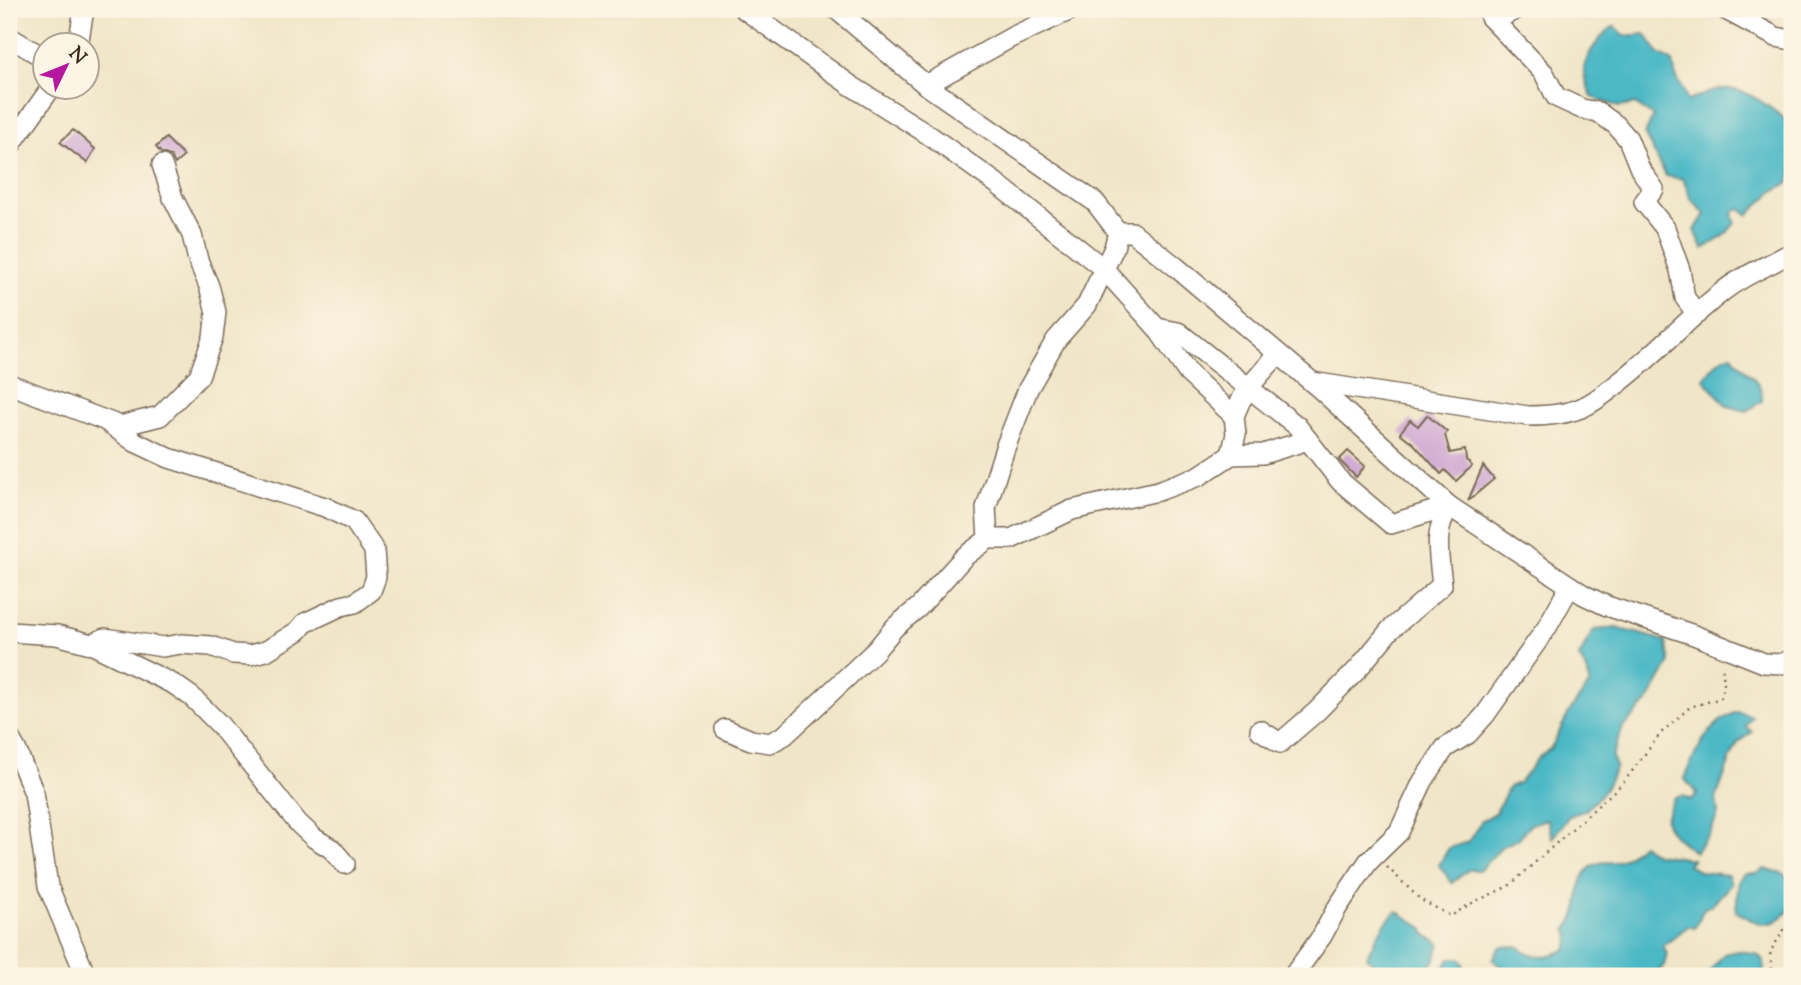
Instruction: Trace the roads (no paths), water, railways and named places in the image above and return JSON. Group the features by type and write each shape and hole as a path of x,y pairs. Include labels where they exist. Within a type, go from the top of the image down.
{"street":[{"path":"80,32 84,9"},
{"path":"744,9 850,85 923,131 996,183 1104,269 1157,328 1188,373 1234,416"},
{"path":"836,9 926,85 1095,202 1118,232"},
{"path":"926,85 1012,37 1073,9"},
{"path":"1517,9 1503,16 1490,17 1544,73 1556,97 1582,109 1598,112 1616,125 1628,139 1640,169 1654,189 1644,202 1665,228 1680,270 1685,298 1697,314"},
{"path":"1723,9 1776,37 1792,40"},
{"path":"9,37 32,51"},
{"path":"9,147 41,102"},
{"path":"9,384 120,426 160,416 198,376 214,337 216,312 188,224 173,198 162,165"},
{"path":"988,539 986,508 1005,448 1028,390 1056,340 1087,305 1114,248 1118,232"},
{"path":"1118,232 1132,232 1312,382 1449,506 1570,586 1607,606 1765,663 1781,664 1792,659"},
{"path":"1312,382 1528,416 1561,414 1580,409 1596,401 1640,367 1727,288 1756,269 1792,252"},
{"path":"1157,328 1178,332 1297,426 1340,481 1391,524 1449,506"},
{"path":"1231,455 1236,434 1234,416 1248,388 1278,354"},
{"path":"92,644 105,638 163,647 181,644 211,646 242,655 257,653 278,644 305,623 341,606 355,603 371,591 376,577 374,550 354,521 325,507 169,458 135,442 106,421"},
{"path":"724,729 751,740 770,743 785,735 875,651 964,557 988,539 1011,539 1072,510 1158,491 1199,476 1231,455 1263,454 1308,440"},
{"path":"1260,730 1280,743 1289,733 1304,725 1357,670 1390,630 1442,585 1438,554 1439,523 1449,506"},
{"path":"1293,976 1322,936 1368,862 1399,832 1423,781 1445,747 1468,734 1485,715 1546,629 1570,586"},
{"path":"9,632 57,635 92,644 159,676 199,704 234,741 298,823 314,838 332,849 345,864"},
{"path":"9,737 34,793 48,886 86,976"}],"water":[{"path":"1614,26 1624,36 1645,34 1658,53 1673,62 1675,74 1688,101 1720,89 1739,91 1763,103 1792,125 1792,175 1789,182 1771,193 1748,215 1739,208 1733,213 1735,223 1724,236 1703,249 1695,230 1705,214 1691,199 1683,179 1666,176 1645,135 1653,116 1635,104 1619,107 1592,97 1585,80 1584,72 1591,51"},
{"path":"1732,354 1760,386 1762,393 1762,401 1747,411 1727,406 1704,379 1720,360"},
{"path":"1617,628 1666,641 1670,662 1647,703 1623,727 1612,756 1616,767 1604,791 1586,810 1569,816 1552,838 1547,819 1531,824 1518,839 1501,847 1480,870 1468,870 1452,883 1439,865 1449,848 1468,842 1481,822 1496,812 1509,787 1520,782 1538,758 1551,748 1570,711 1589,685 1588,673 1579,657 1594,630"},
{"path":"1737,712 1752,716 1745,726 1752,732 1738,743 1731,757 1716,799 1718,813 1711,831 1695,852 1674,834 1665,820 1674,798 1683,796 1691,800 1697,794 1684,778 1704,739 1718,723"},
{"path":"1642,844 1655,854 1692,859 1688,865 1701,872 1728,875 1731,884 1712,905 1704,908 1695,928 1688,926 1663,946 1667,954 1664,965 1655,976 1509,976 1493,959 1500,947 1518,946 1529,954 1541,956 1567,949 1570,935 1567,929 1576,913 1581,882 1589,869 1601,863 1622,859"},
{"path":"1765,869 1783,873 1792,882 1789,911 1775,921 1763,924 1736,911 1739,880 1745,874 1756,874"},
{"path":"1397,911 1440,943 1435,959 1424,976 1384,976 1367,957 1380,932"},
{"path":"1738,951 1757,954 1764,961 1764,976 1706,976 1724,954"},
{"path":"1451,958 1459,958 1464,964 1459,976 1438,976"}]}
